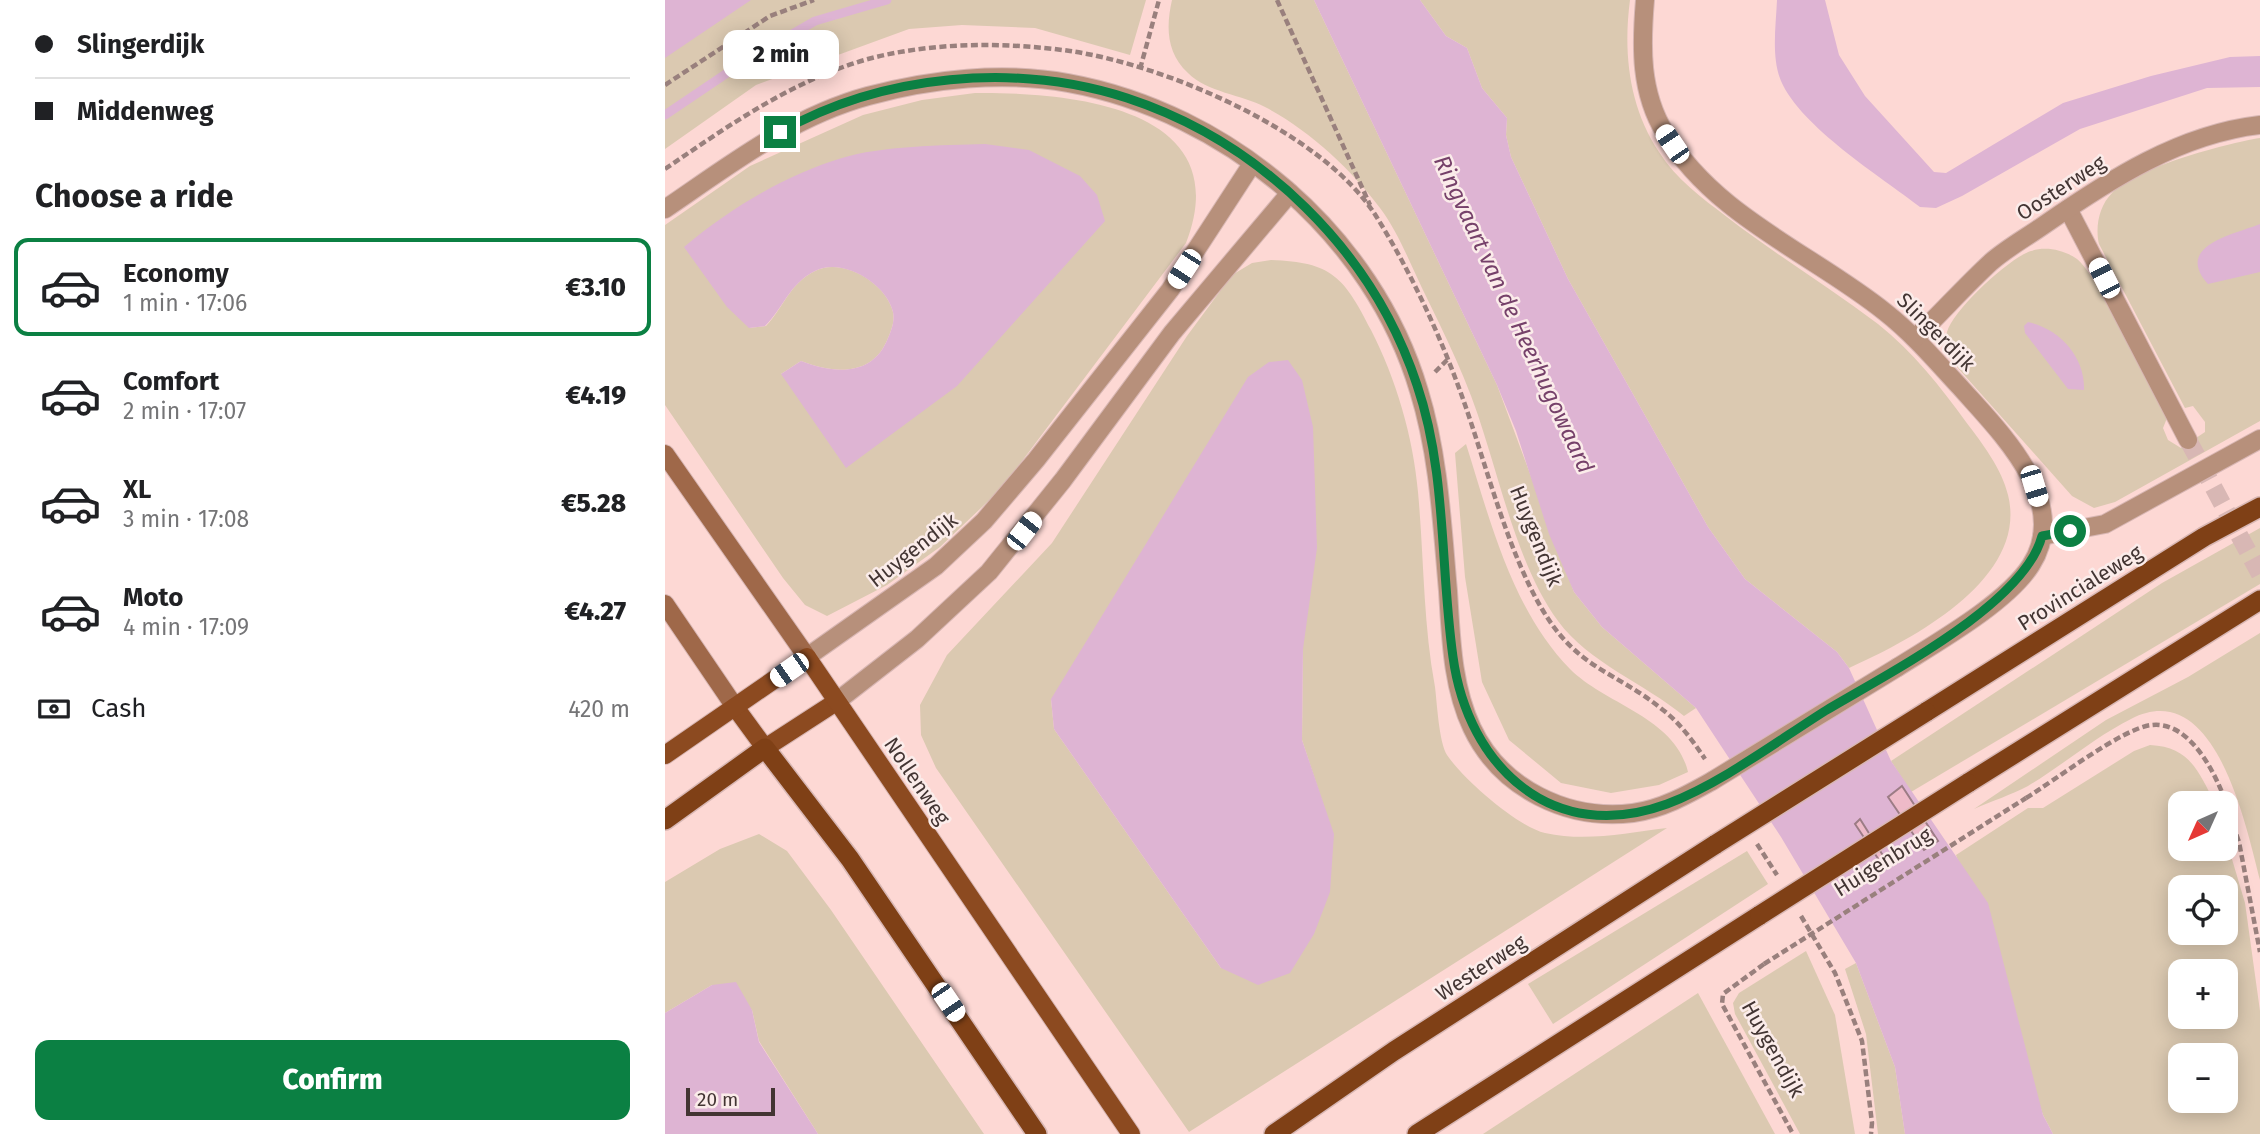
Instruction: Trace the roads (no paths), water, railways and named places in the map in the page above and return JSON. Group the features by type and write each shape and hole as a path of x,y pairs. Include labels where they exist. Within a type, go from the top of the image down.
{"highway":[{"name":"Provincialeweg","path":"1716,844 2193,544 2260,507"},
{"name":"Huigenbrug","path":"1417,1134 2260,600"},
{"path":"665,820 765,748 850,859 1037,1134"},
{"name":"Westerweg","path":"1274,1134 1394,1051 1716,844"}],"main road":[{"name":"Nollenweg","path":"665,454 807,657 1131,1134"},
{"path":"665,604 765,748 836,702"},
{"path":"665,755 807,657"}],"street":[{"name":"Slingerdijk","path":"1290,193 1338,242 1369,282 1385,307 1419,389 1438,474 1453,658 1472,727 1483,747 1516,783 1561,807 1581,812 1632,813 1670,803 1711,773 1898,667 1950,634 2007,591 2031,566 2042,536 2041,506 2034,486 2018,457 1915,338 1884,311 1719,197 1680,156 1664,132 1645,81 1642,61 1645,0"},
{"path":"665,209 762,142 829,109 904,88 977,79 1032,79 1107,92 1171,116 1207,134 1290,193 1181,322 1063,480 989,572 917,639 836,702"},
{"name":"Oosterweg","path":"1915,338 1993,260 2068,209 2128,172 2185,142 2231,128 2260,125"},
{"name":"Huygendijk","path":"807,657 936,566 984,522 1170,290 1252,164"},
{"path":"2068,209 2188,440"},
{"name":"Provincialeweg","path":"2042,536 2105,524 2260,439"}],"water":[{"path":"665,0 751,0 665,58"},
{"name":"Ringvaart van de Heerhugowaard","path":"1314,0 1420,0 1446,36 1467,48 1482,88 1507,118 1506,135 1511,157 1568,279 1708,527 1745,579 1837,652 1849,668 1891,761 1988,903 2043,1115 2053,1134 1905,1134 1895,1067 1856,963 1781,837 1696,708 1602,627 1574,592 1549,534 1516,431 1497,385"},
{"path":"1777,0 1825,0 1839,55 1865,96 1934,172 1946,173 2063,103 2151,76 2230,57 2260,56 2260,87 2207,88 2080,129 1962,196 1936,208 1920,207 1843,150 1806,116 1791,98 1781,81 1776,62"},
{"path":"985,144 1029,150 1080,176 1097,195 1105,221 957,386 846,468 781,374 801,361 839,370 863,366 873,360 881,351 893,322 893,312 882,291 850,270 838,267 815,271 799,282 765,326 749,328 727,307 684,247 720,219 759,195 821,165 875,151"},
{"path":"2260,224 2260,272 2208,284 2199,271 2198,260 2202,251 2222,238"},
{"path":"2028,322 2050,331 2068,346 2080,366 2084,390 2068,389 2025,333 2024,326"},
{"path":"1288,360 1302,380 1313,427 1317,548 1303,649 1302,740 1334,834 1330,892 1314,934 1290,973 1258,985 1221,968 1054,729 1051,699 1248,377 1269,362"},
{"path":"736,982 752,1010 759,1042 818,1134 665,1134 665,1013 712,985"}],"waterway":[{"path":"665,115 742,63 815,21 887,0"}],"tunnel":[{"path":"2188,440 2260,574"}]}
